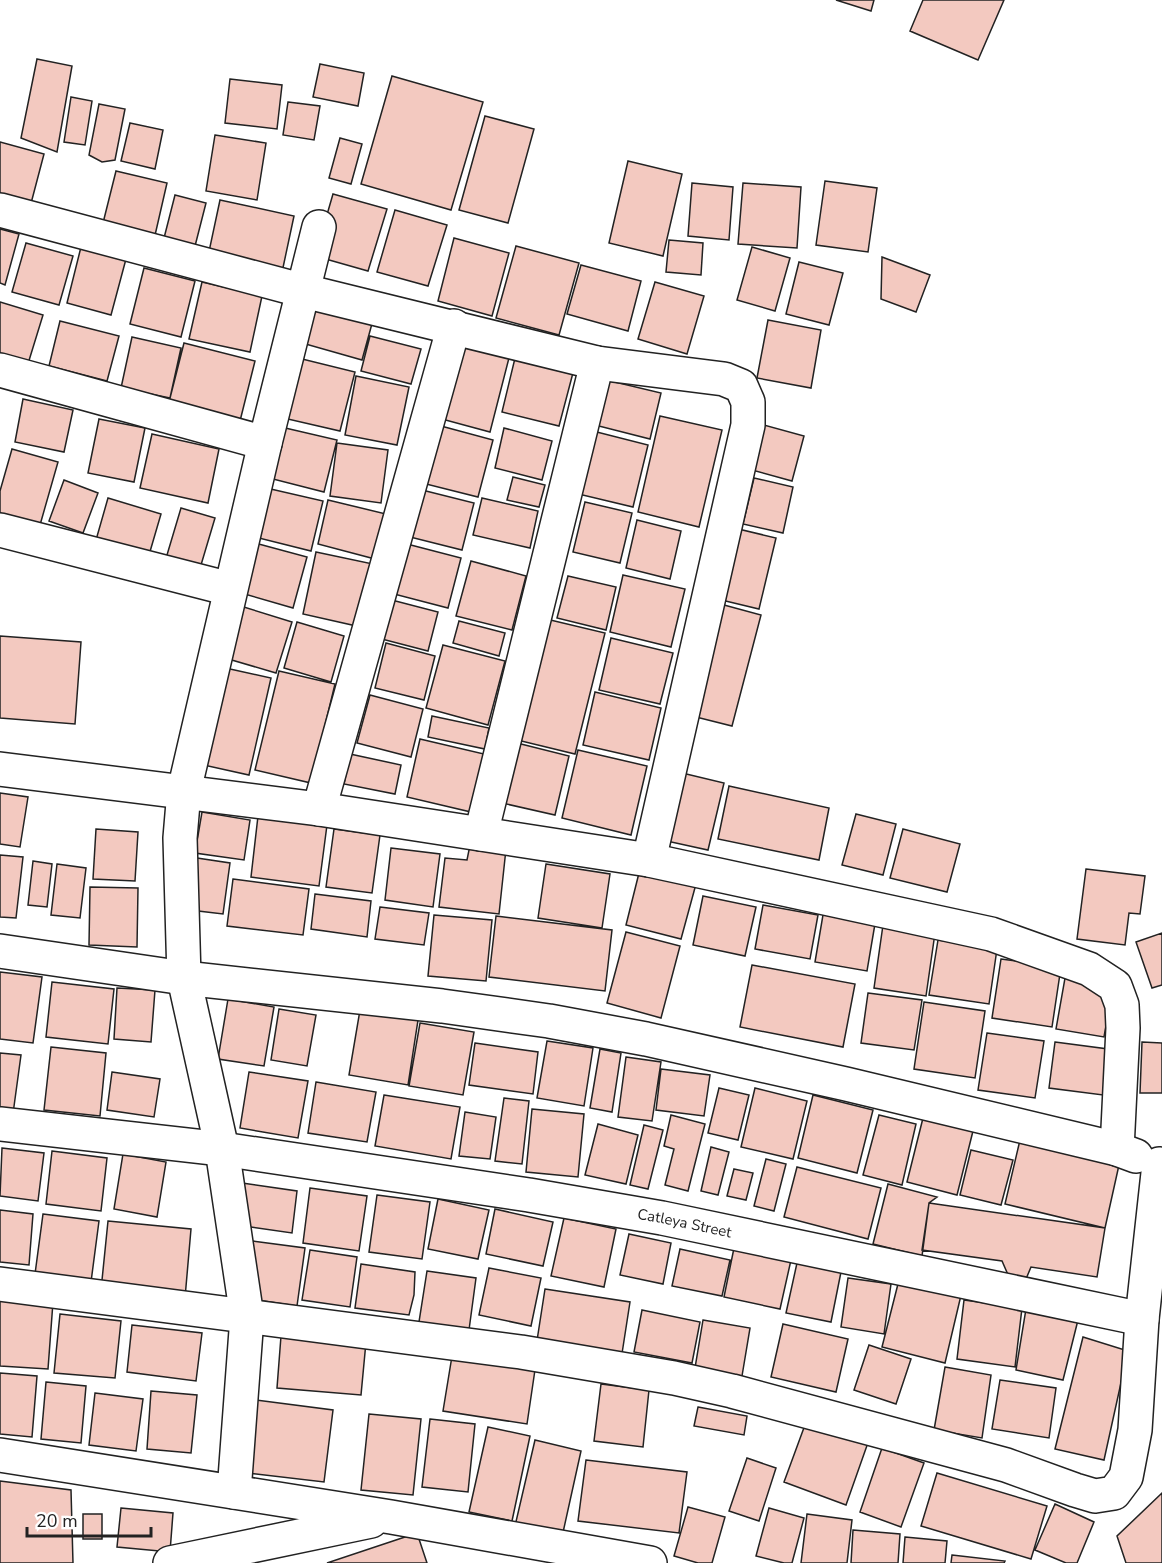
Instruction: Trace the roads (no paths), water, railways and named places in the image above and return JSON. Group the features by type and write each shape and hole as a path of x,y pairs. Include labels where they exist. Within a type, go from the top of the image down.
{"street":[{"path":"0,210 304,291 454,326 597,363 699,378 724,379 741,386 748,402 748,425 649,860"},
{"path":"234,1492 247,1317 222,1149 184,978 180,849 184,791 230,589 319,227"},
{"path":"319,809 454,326"},
{"path":"481,834 597,363"},
{"path":"0,370 265,443"},
{"path":"0,530 230,589"},
{"path":"0,769 319,809 649,860 991,934 1089,969 1115,986 1122,1005 1123,1028 1117,1149"},
{"path":"0,951 184,978 442,1006 603,1031 846,1084 1117,1149 1161,1164 1142,1319 1135,1430 1130,1463 1126,1477 1114,1492 1095,1496 1075,1491 1006,1465 732,1391 674,1378 521,1352 0,1284"},
{"name":"Catleya Street","path":"0,1124 222,1149 529,1195 662,1218 1142,1319"},
{"path":"0,1455 391,1517 650,1563"},
{"path":"170,1563 391,1517"}]}
